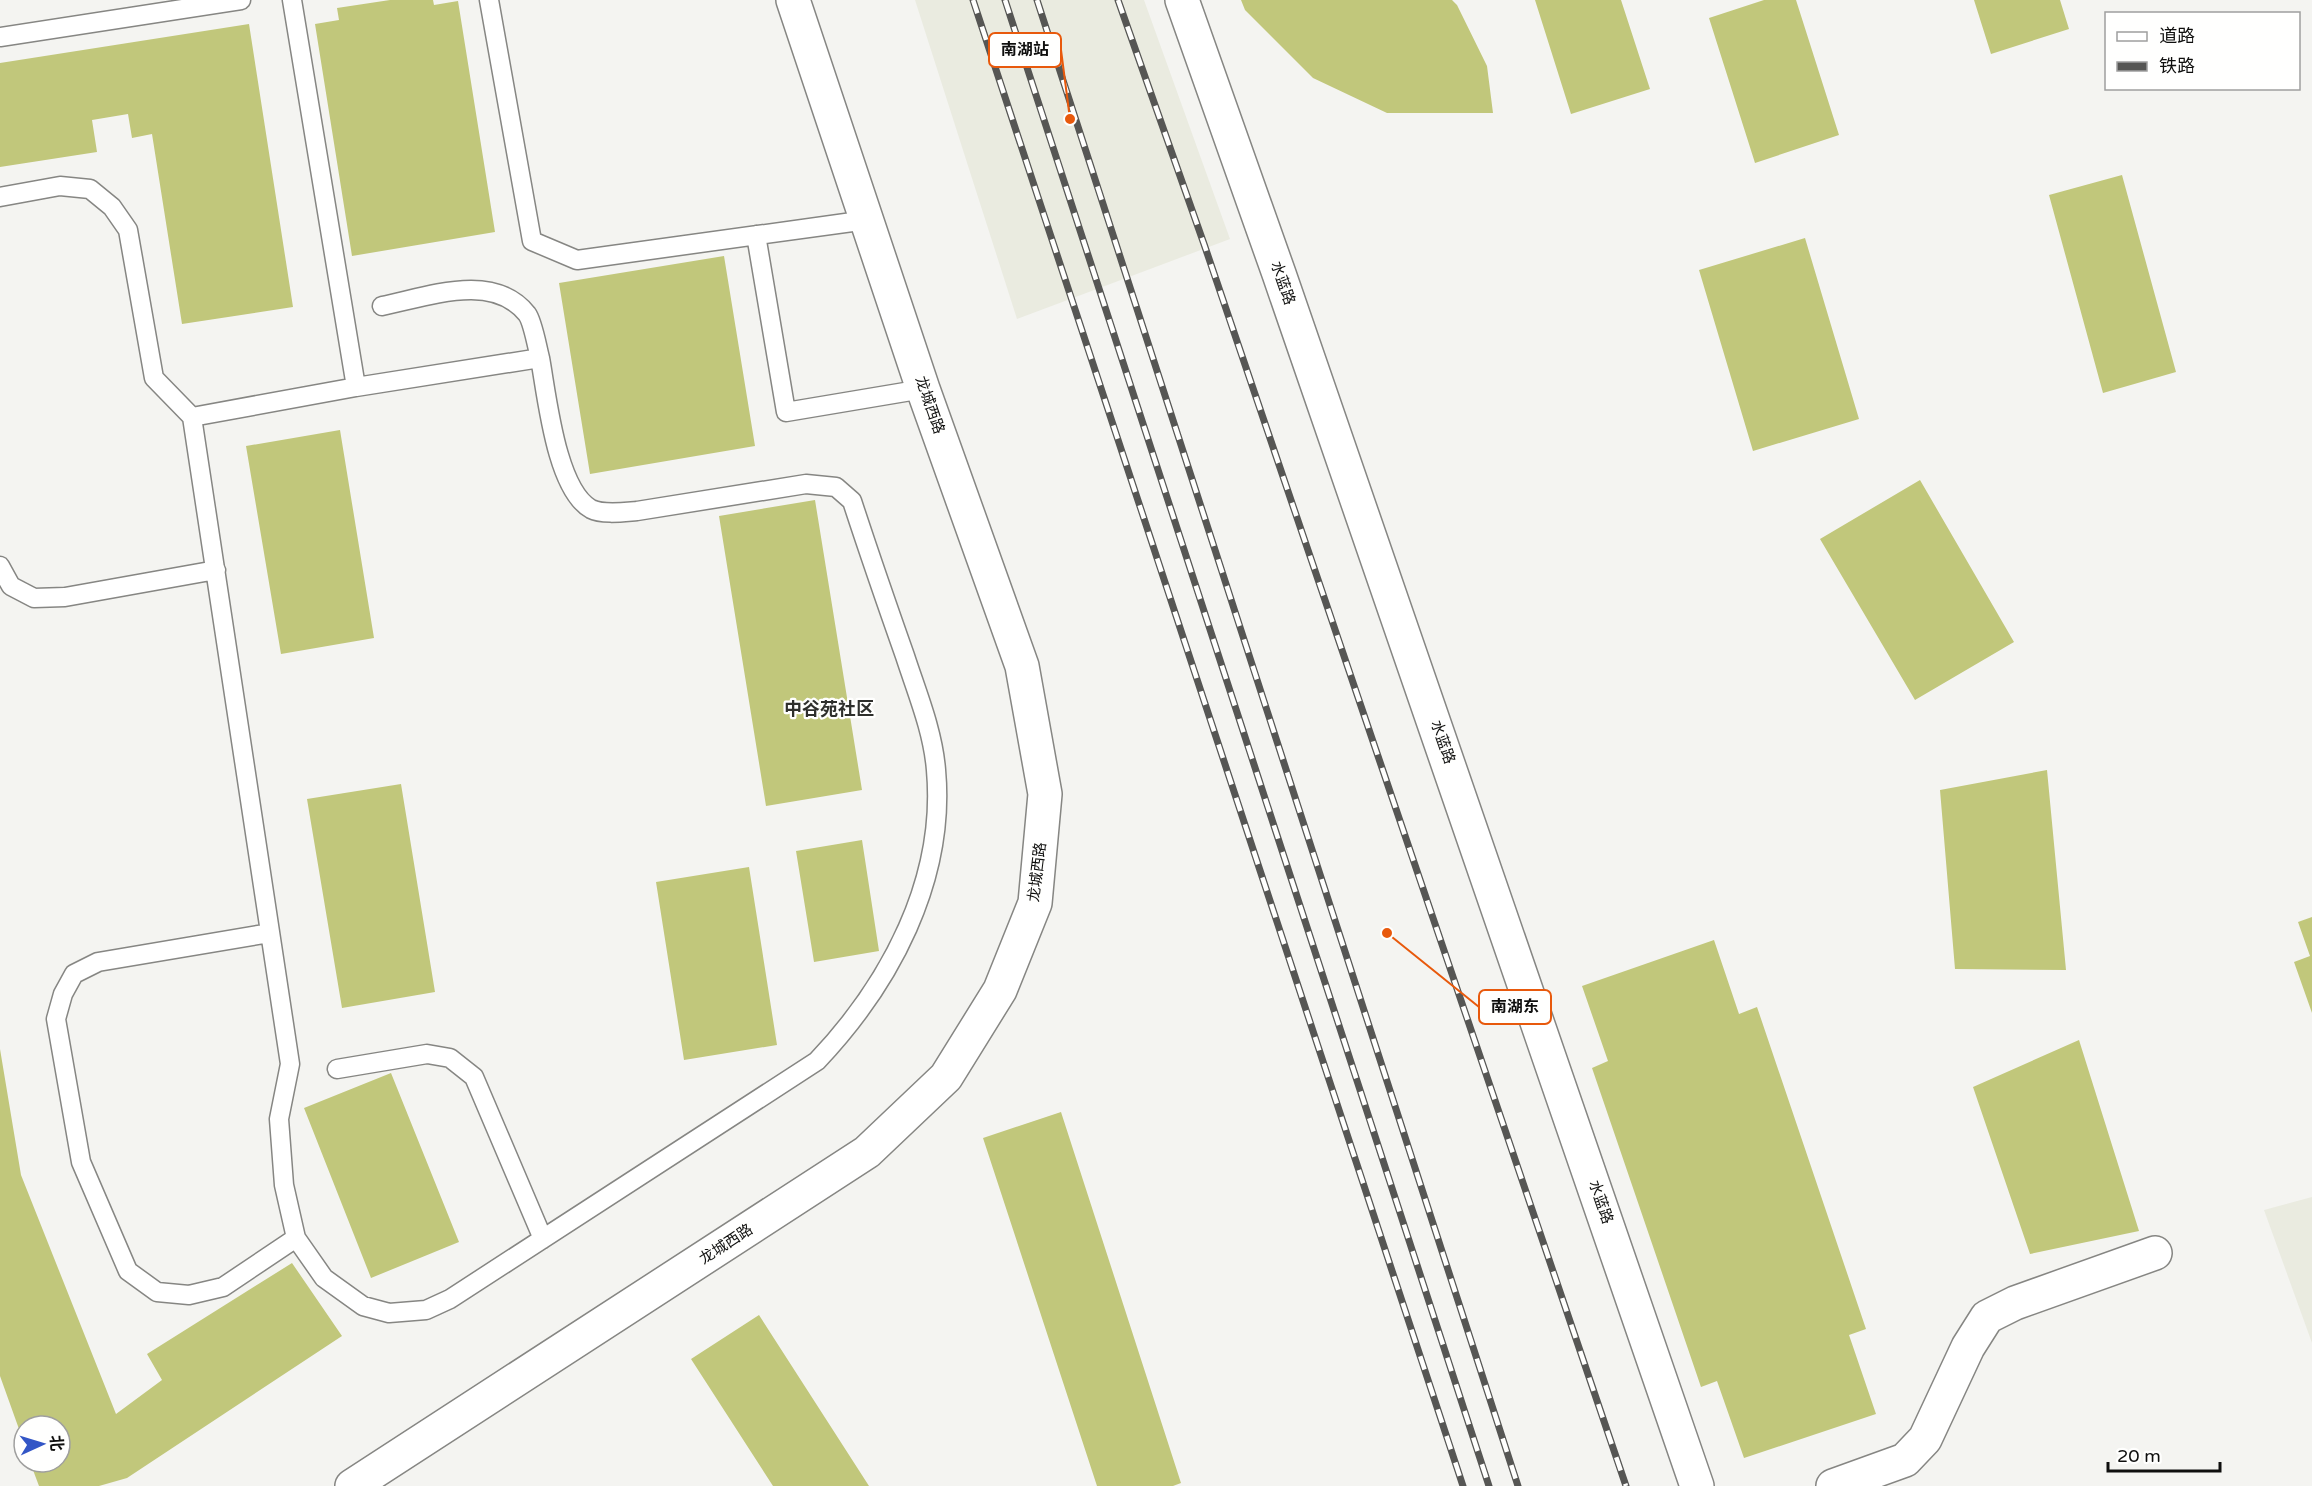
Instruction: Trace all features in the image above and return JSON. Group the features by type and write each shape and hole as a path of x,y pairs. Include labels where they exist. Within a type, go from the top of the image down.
{"street":[{"name":"龙城西路","path":"352,1486 867,1152 946,1077 1000,990 1035,903 1045,794 1022,666 924,389 793,0"},
{"name":"水蓝路","path":"1182,0 1512,941 1697,1486"},
{"path":"1833,1486 1905,1460 1925,1440 1968,1347 1987,1317 2015,1302 2155,1253"}],"lane":[{"path":"0,38 241,0"},
{"path":"292,0 356,387"},
{"path":"489,0 532,241 577,260 867,220"},
{"path":"0,197 60,186 90,189 112,207 128,230 154,378 192,417 290,1064 279,1119 284,1185 296,1238 324,1278 363,1306 389,1312 426,1310 450,1299 817,1061 845,1032 898,949 917,905 931,861 936,771 928,724 852,501 836,487 806,484 637,511 592,510 576,494 559,457 540,358 528,315 508,297 482,289 382,306"},
{"path":"756,235 786,412 924,389"},
{"path":"192,417 356,387 540,358"},
{"path":"0,566 11,586 34,598 65,597 216,570"},
{"path":"270,933 98,963 74,974 63,994 56,1019 81,1162 128,1271 157,1292 189,1295 223,1287 296,1238"},
{"path":"336,1069 427,1054 450,1058 466,1070 474,1077 543,1239"}],"shaded area":[{"path":"915,0 1144,0 1230,239 1017,319"},
{"path":"2312,1197 2312,1343 2264,1210"}],"building":[{"path":"390,0 433,0 434,5 458,1 495,232 352,256 315,24 339,20 337,8"},
{"path":"1241,0 1452,0 1457,5 1487,66 1493,113 1387,113 1313,78 1245,10"},
{"path":"1535,0 1621,0 1650,89 1571,114"},
{"path":"1764,0 1796,0 1839,135 1755,163 1709,18"},
{"path":"1974,0 2060,0 2069,29 1991,54"},
{"path":"249,24 293,307 182,324 152,134 132,138 128,114 92,120 97,152 0,167 0,63"},
{"path":"2122,175 2176,372 2103,393 2049,195"},
{"path":"1805,238 1859,419 1753,451 1699,270"},
{"path":"724,256 755,446 590,474 559,283"},
{"path":"340,430 374,638 281,654 246,446"},
{"path":"1920,480 2014,642 1915,700 1820,539"},
{"path":"815,500 862,790 766,806 719,516"},
{"path":"2047,770 2066,970 1955,969 1940,790"},
{"path":"401,784 435,992 342,1008 307,799"},
{"path":"862,840 879,951 814,962 796,851"},
{"path":"749,867 777,1045 684,1060 656,882"},
{"path":"2312,917 2312,1013 2294,962 2310,956 2298,922"},
{"path":"1714,940 1739,1014 1757,1007 1866,1329 1849,1335 1876,1414 1744,1458 1717,1381 1701,1387 1592,1068 1608,1061 1582,986"},
{"path":"2079,1040 2139,1231 2030,1254 1973,1087"},
{"path":"0,1049 21,1175 116,1414 162,1380 147,1354 292,1263 342,1336 127,1478 99,1486 39,1486 34,1474 72,1474 72,1414 14,1414 0,1376"},
{"path":"391,1073 459,1242 371,1278 304,1108"},
{"path":"1061,1112 1181,1483 1173,1486 1097,1486 983,1138"},
{"path":"759,1315 869,1486 773,1486 691,1359"}],"railway":[{"path":"973,0 1463,1486"},
{"path":"1005,0 1489,1486"},
{"path":"1037,0 1518,1486"},
{"path":"1118,0 1204,244 1626,1486"}],"place":[{"name":"南湖站","path":"1070,119"},
{"name":"南湖东","path":"1387,933"}],"district":[{"name":"中谷苑社区","path":"829,709"}]}
